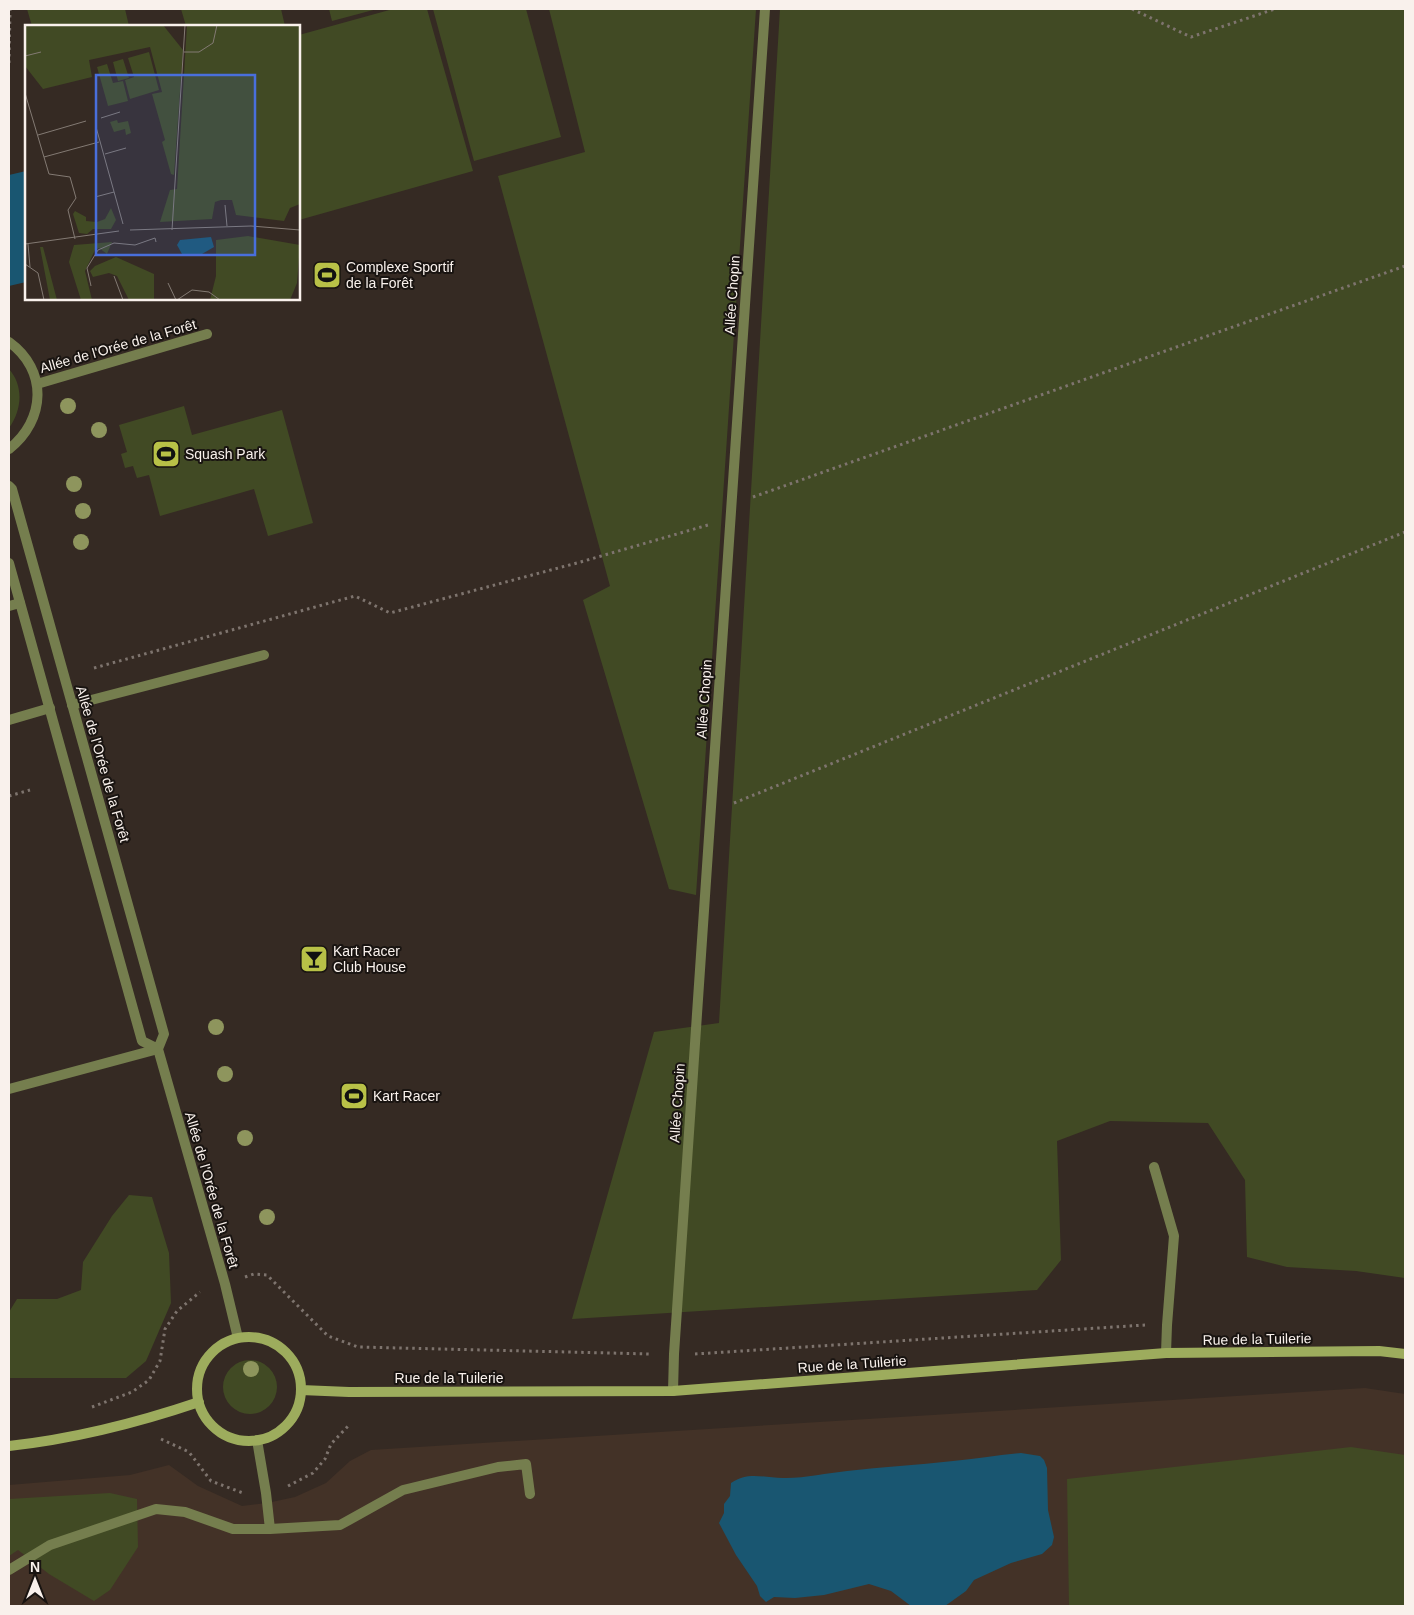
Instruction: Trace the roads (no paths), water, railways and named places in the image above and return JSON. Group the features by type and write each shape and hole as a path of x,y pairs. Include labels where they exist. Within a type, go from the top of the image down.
{"street":[{"name":"Allée Chopin","path":"673,1391 675,1334 765,9"},
{"name":"Allée de l'Orée de la Forêt","path":"37,384 208,334"},
{"name":"Allée de l'Orée de la Forêt","path":"9,342 19,350 30,365 37,384 35,415 19,441 9,449"},
{"name":"Allée de l'Orée de la Forêt","path":"9,486 12,489 164,1034 158,1049 225,1284 238,1338"},
{"path":"9,563 142,1041 158,1049"},
{"path":"9,606 20,603"},
{"path":"72,705 264,655"},
{"path":"9,720 50,708"},
{"path":"9,1090 158,1049"},
{"path":"1154,1167 1174,1236 1166,1353"},
{"path":"254,1337 269,1341 282,1349 293,1360 299,1375 301,1390 299,1404 283,1428 271,1436 257,1440 242,1440 227,1436 214,1428 205,1416 199,1402 197,1386 201,1369 210,1355 222,1344 238,1338 254,1337"},
{"name":"Rue de la Tuilerie","path":"301,1390 349,1392 673,1391 1166,1353 1379,1351 1405,1354"},
{"path":"9,1446 61,1439 158,1416 199,1402"},
{"path":"257,1440 270,1529"},
{"path":"9,1570 50,1545 156,1509 185,1512 233,1529 340,1525 403,1490 498,1466 526,1464 530,1494"}],"water":[{"path":"25,171 25,282 9,286 9,175"},
{"path":"1021,1453 1040,1456 1047,1468 1048,1510 1054,1537 1052,1545 1042,1554 1011,1563 974,1580 966,1591 945,1606 911,1606 891,1591 869,1584 824,1595 795,1598 774,1597 766,1602 760,1596 757,1586 736,1555 719,1523 724,1513 724,1504 730,1496 731,1483 744,1477 801,1477"}],"place":[{"name":"Complexe Sportif de la Forêt","path":"327,275"},
{"name":"Squash Park","path":"166,454"},
{"name":"Kart Racer Club House","path":"314,959"},
{"name":"Kart Racer","path":"354,1096"}]}
